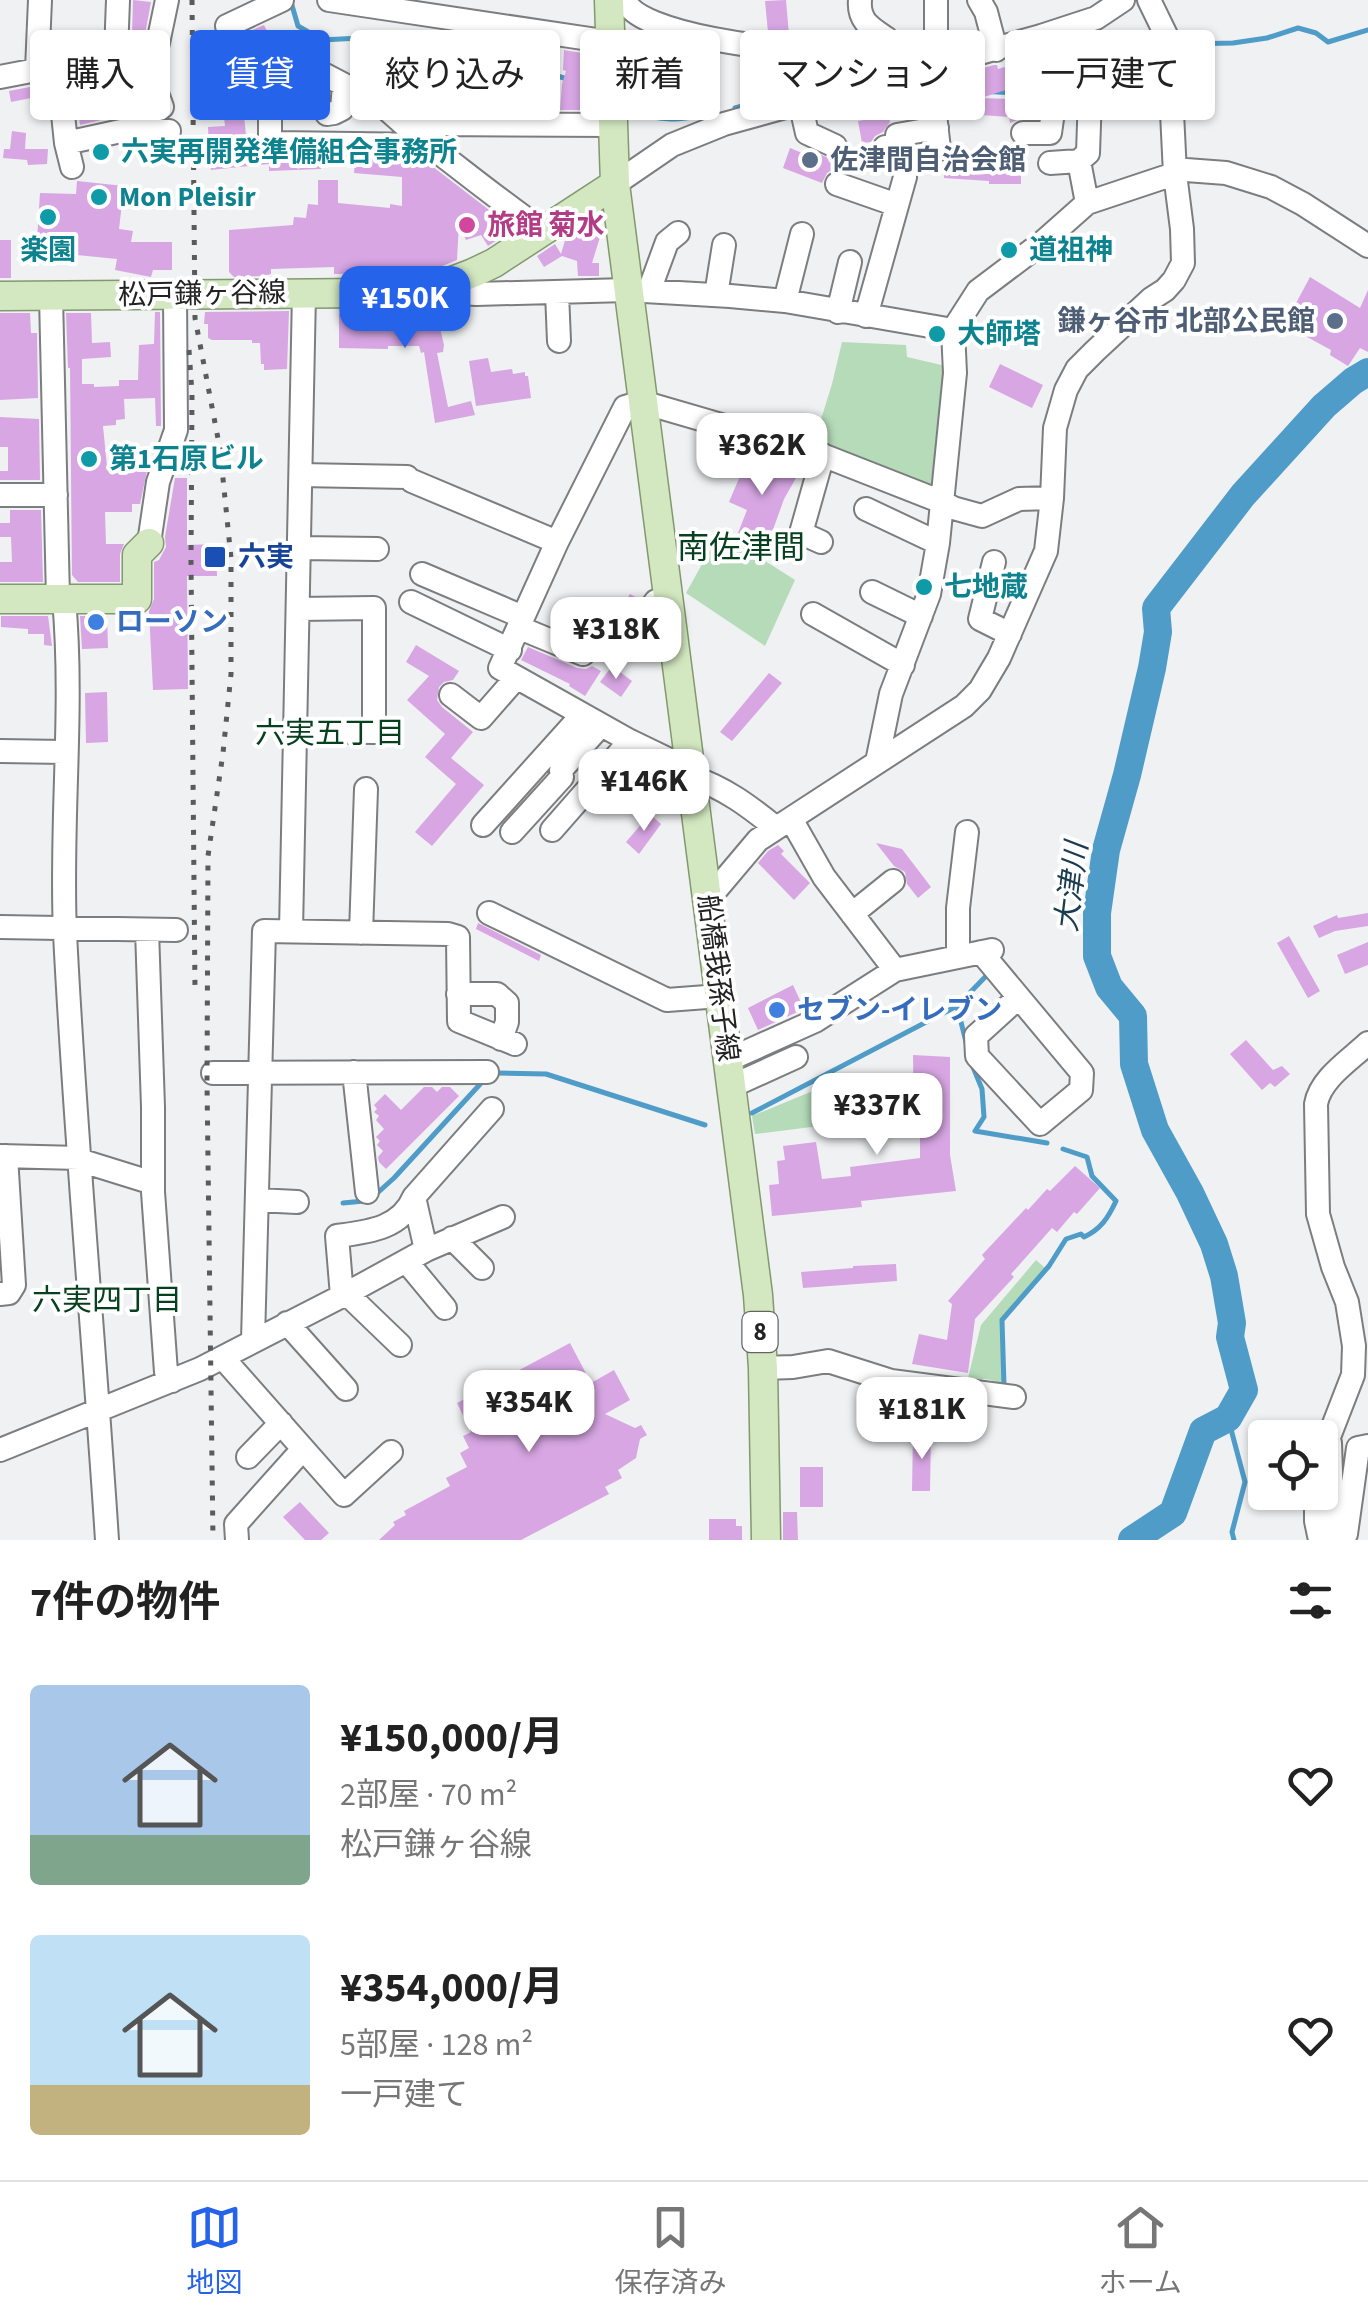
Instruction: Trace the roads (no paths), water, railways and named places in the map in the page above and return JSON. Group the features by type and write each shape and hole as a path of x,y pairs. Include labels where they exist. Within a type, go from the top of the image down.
{"main road":[{"name":"船橋我孫子線","path":"617,30 633,5"},
{"name":"船橋我孫子線","path":"613,120 615,184 638,291 642,402 752,1240 763,1368 766,1540"},
{"name":"松戸鎌ヶ谷線","path":"0,296 426,291 474,273 520,247 615,184"},
{"path":"0,599 137,599 137,555 150,543"}],"street":[{"path":"40,0 44,30"},
{"path":"117,30 118,0"},
{"path":"160,30 166,0"},
{"path":"227,26 282,0"},
{"path":"329,0 580,38"},
{"path":"936,0 936,30"},
{"path":"979,0 996,50"},
{"path":"1059,30 1096,18 1123,0"},
{"path":"706,892 715,891 747,852 783,824 964,706 980,690 1010,634 1046,551 1055,428 1066,390 1077,370 1095,351 1165,290 1182,263 1168,44 1150,0"},
{"path":"633,5 676,32 740,42"},
{"path":"853,6 876,30"},
{"path":"985,53 1005,47"},
{"path":"350,88 283,53 273,54 270,136 276,142 613,125"},
{"path":"0,77 30,71"},
{"path":"330,114 342,109 344,85"},
{"path":"615,184 672,145 740,119"},
{"path":"60,120 72,167"},
{"path":"404,120 544,231"},
{"path":"421,132 427,120"},
{"path":"804,120 806,132 835,146"},
{"path":"886,147 898,145 897,134 938,138 936,120"},
{"path":"1023,132 1050,133 1051,120"},
{"path":"1050,163 1078,161 1088,154 1089,120"},
{"path":"66,143 121,131 170,130"},
{"path":"1078,161 1088,203"},
{"path":"877,762 891,694 929,594 938,543 955,373 953,330 978,291 1088,203 1186,170 1226,174 1271,188 1304,204 1368,246"},
{"path":"866,316 905,177"},
{"path":"837,184 897,205"},
{"path":"638,291 667,242 678,232"},
{"path":"784,301 802,234"},
{"path":"716,295 724,246"},
{"path":"838,312 850,262"},
{"path":"426,291 716,295 784,301 953,330"},
{"path":"557,292 559,341"},
{"path":"291,931 304,293"},
{"path":"150,543 158,482 176,430 175,294"},
{"path":"51,296 61,600 69,652 65,929 107,1540"},
{"path":"895,970 783,824 500,668 624,407 642,402 823,455 982,516 1019,499 1052,498"},
{"path":"821,542 801,533 823,455"},
{"path":"301,475 410,479 557,542"},
{"path":"0,495 56,495"},
{"path":"866,509 938,543"},
{"path":"300,548 377,549"},
{"path":"994,562 980,619 1010,634"},
{"path":"422,574 582,654"},
{"path":"872,592 921,616"},
{"path":"618,651 656,601 668,599"},
{"path":"411,602 510,650"},
{"path":"295,732 374,732 374,608 298,609"},
{"path":"813,614 904,665"},
{"path":"451,695 481,718 516,678"},
{"path":"483,826 592,720"},
{"path":"512,832 562,776 561,770 592,720"},
{"path":"552,830 630,741"},
{"path":"0,751 66,752"},
{"path":"361,932 366,789"},
{"path":"967,832 958,908 984,959 1018,998 1082,1073 1081,1090 1040,1124 976,1056 976,1036 1018,998"},
{"path":"852,914 894,882"},
{"path":"490,913 667,1000 720,996"},
{"path":"0,927 176,930"},
{"path":"148,930 153,1184 166,1372 172,1381"},
{"path":"253,1340 264,931 448,934 458,938 458,994 459,1020 508,1041 507,1004 497,994 458,994"},
{"path":"733,1095 815,1021 895,970 984,959"},
{"path":"1335,1420 1353,1374 1354,1346 1348,1302 1318,1214 1316,1104 1325,1084 1368,1043"},
{"path":"733,1095 796,1057"},
{"path":"354,1072 367,1192"},
{"path":"213,1073 487,1072"},
{"path":"400,1344 344,1295 337,1236 379,1230 397,1218 492,1109"},
{"path":"0,1294 10,1293 14,1285 3,1156 79,1159 153,1184"},
{"path":"414,1197 416,1255 445,1308"},
{"path":"257,1200 297,1202"},
{"path":"0,1450 223,1358 416,1255 502,1217"},
{"path":"452,1238 482,1268"},
{"path":"287,1323 346,1389"},
{"path":"223,1358 344,1495 391,1453"},
{"path":"763,1368 828,1361 892,1380 1014,1397"},
{"path":"248,1457 280,1423"},
{"path":"1342,1540 1358,1448 1368,1446"},
{"path":"237,1540 236,1524 303,1449"},
{"path":"1316,1510 1320,1540"},
{"path":"1334,1510 1342,1540"}],"waterway":[{"path":"291,2 298,26 322,40 398,36 463,56 502,58 570,80"},
{"path":"1215,43 1267,38 1298,28 1316,33 1328,42 1368,30"},
{"path":"985,91 1005,92"},
{"path":"735,108 740,107"},
{"name":"大津川","path":"1132,1540 1173,1513 1203,1431 1228,1418 1244,1390 1230,1337 1232,1323 1224,1276 1214,1244 1155,1130 1134,1064 1133,1016 1109,987 1097,956 1097,913 1106,850 1152,668 1158,632 1156,608 1243,495 1324,406 1368,372"},
{"path":"752,1113 957,1006 989,973"},
{"path":"957,1006 966,1042"},
{"path":"973,1067 982,1089 984,1117 975,1131 1047,1143"},
{"path":"496,1073 546,1074 705,1125"},
{"path":"374,1196 483,1081"},
{"path":"1004,1386 1002,1320 1049,1266 1066,1239 1081,1234 1084,1237 1095,1230 1116,1201 1092,1176 1087,1157 1063,1149"},
{"path":"343,1203 364,1201"},
{"path":"1228,1418 1245,1482 1232,1532 1234,1540"}],"railway":[{"path":"192,0 195,318 220,449 231,558 231,674 208,856 213,1540"},
{"path":"189,350 195,990"}],"place":[{"name":"六実再開発準備組合事務所","path":"101,152"},
{"name":"佐津間自治会館","path":"810,160"},
{"name":"Mon Pleisir","path":"99,197"},
{"name":"楽園","path":"48,217"},
{"name":"旅館 菊水","path":"467,225"},
{"name":"道祖神","path":"1009,250"},
{"name":"鎌ヶ谷市 北部公民館","path":"1335,321"},
{"name":"大師塔","path":"937,334"},
{"name":"第1石原ビル","path":"89,459"},
{"name":"六実","path":"215,557"},
{"name":"七地蔵","path":"924,587"},
{"name":"ローソン","path":"96,622"},
{"name":"セブン-イレブン","path":"777,1010"}],"district":[{"name":"南佐津間","path":"741,548"},
{"name":"六実五丁目","path":"330,733"},
{"name":"六実四丁目","path":"107,1300"}]}
